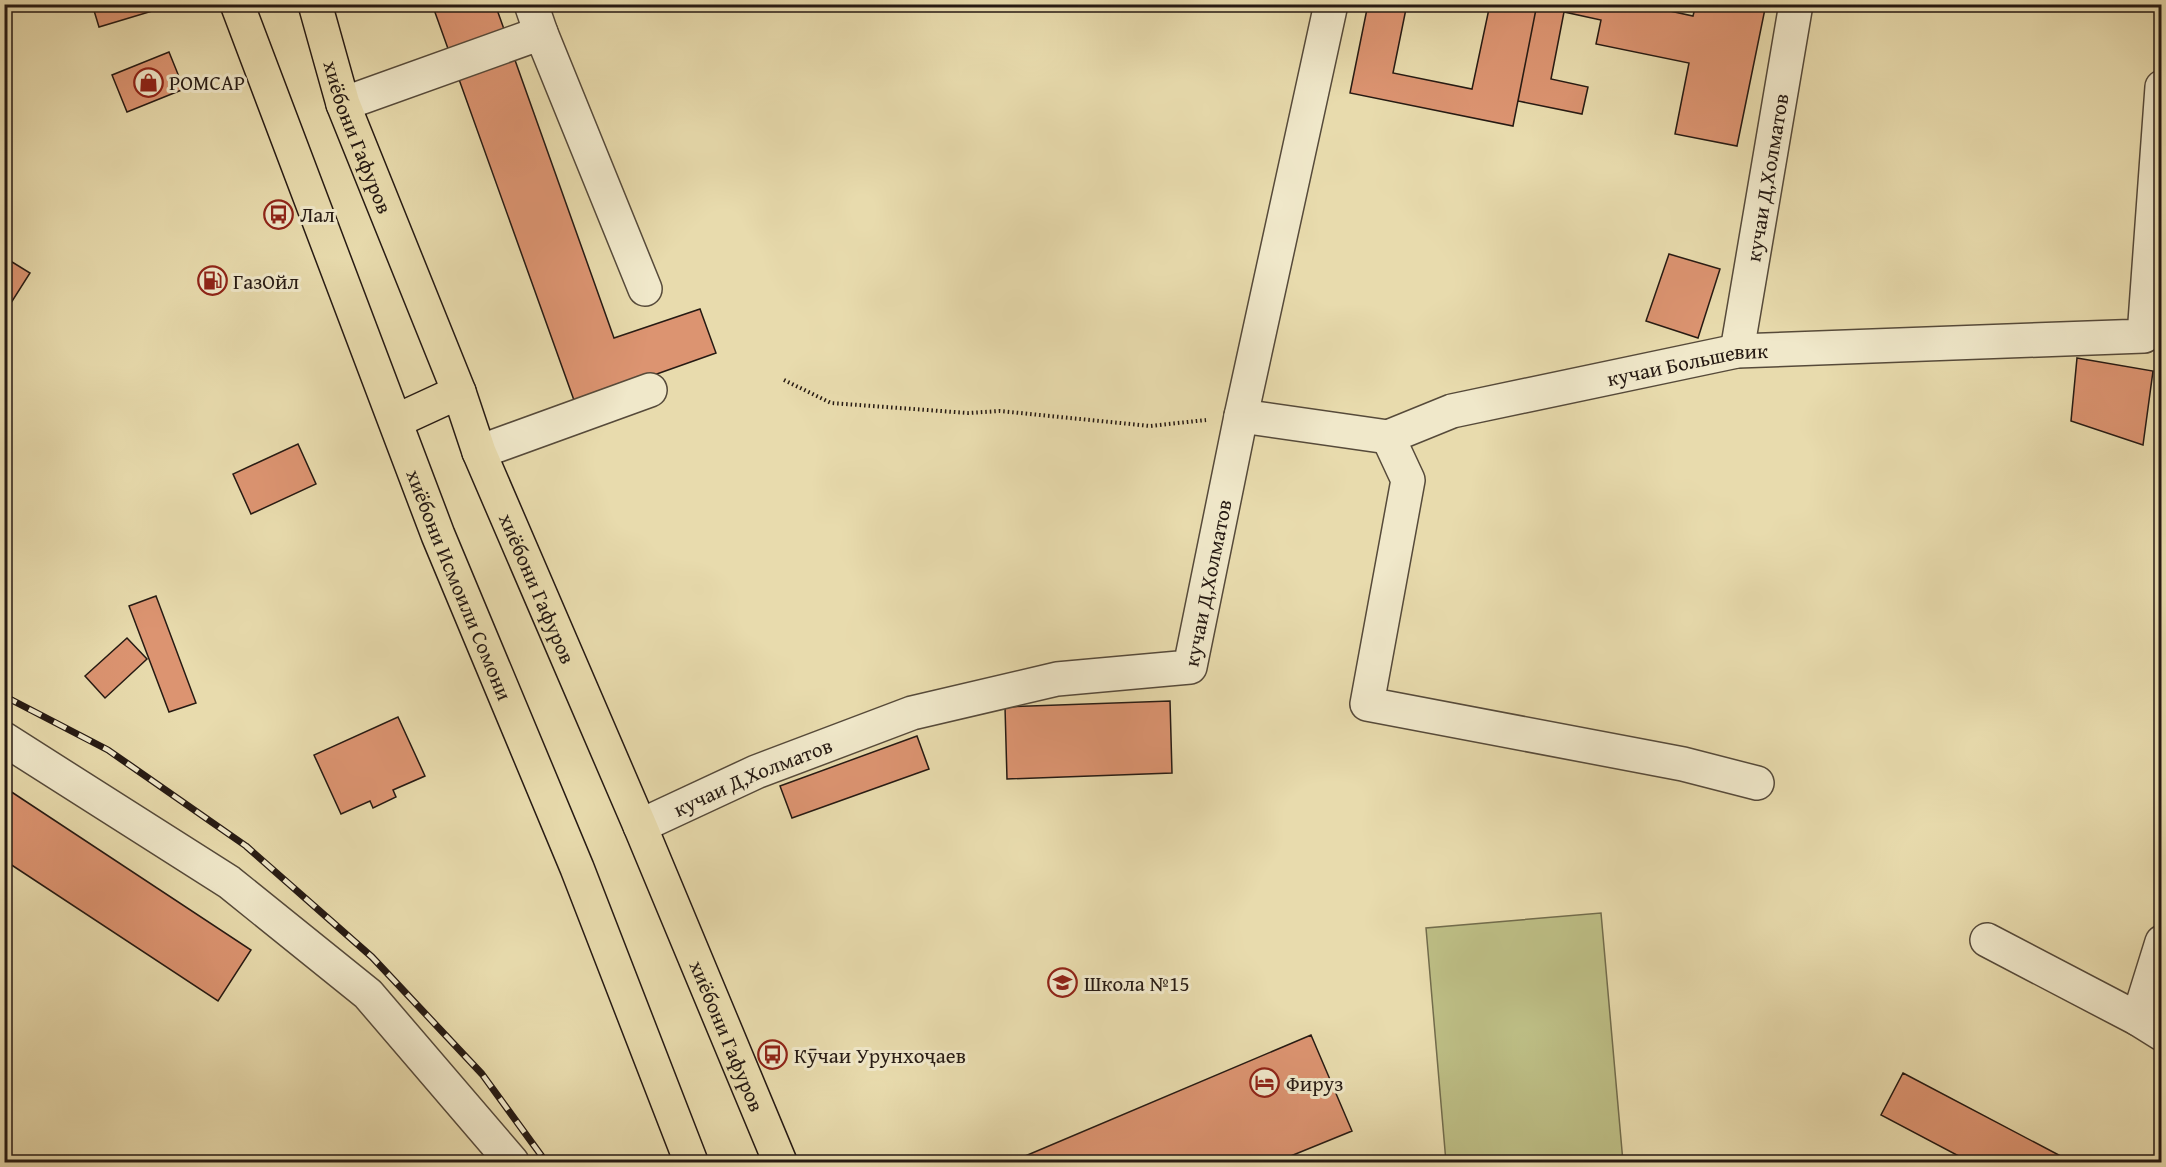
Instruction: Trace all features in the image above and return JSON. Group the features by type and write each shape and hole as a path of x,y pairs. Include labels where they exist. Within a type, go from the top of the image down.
{"highway":[{"name":"хиёбони Исмоили Сомони","path":"237,4 245,32 438,535 577,868 691,1162"},
{"name":"хиёбони Гафуров","path":"315,4 343,104 459,392 479,452 640,826 780,1162"},
{"path":"396,421 459,392"}],"street":[{"name":"кучаи Д,Холматов","path":"640,826 756,772 912,713 1058,678 1190,667 1240,416 1331,4"},
{"name":"кучаи Д,Холматов","path":"1737,351 1796,4"},
{"path":"343,104 536,19 645,289"},
{"name":"кучаи Большевик","path":"1388,437 1452,411 1737,351 2144,336 2162,87"},
{"path":"479,452 650,390"},
{"path":"1240,416 1388,437 1408,480 1367,704 1683,764 1756,783"},
{"path":"4,739 229,882 368,994 512,1162"},
{"path":"1987,940 2150,1027 2162,942"}],"path":[{"path":"784,380 831,403 968,413 1000,411 1150,426 1240,416"}],"green space":[{"path":"1601,913 1623,1162 1446,1162 1426,928"}],"building":[{"path":"92,4 158,4 159,9 99,27"},
{"path":"432,4 495,4 614,338 700,309 716,353 575,403"},
{"path":"1368,4 1407,4 1393,73 1472,89 1490,4 1537,4 1513,126 1350,93"},
{"path":"1537,4 1638,4 1693,16 1696,4 1766,4 1737,146 1675,134 1689,63 1596,44 1601,20 1564,12 1551,79 1588,87 1582,114 1518,101"},
{"name":"РОМСАР","path":"169,52 184,89 127,112 112,75"},
{"path":"1669,254 1720,269 1698,338 1646,321"},
{"path":"4,257 30,273 4,314"},
{"path":"2077,358 2153,371 2143,445 2071,421"},
{"path":"298,444 316,484 251,514 233,474"},
{"path":"156,596 196,703 169,712 129,606"},
{"path":"127,638 147,659 105,698 85,676"},
{"path":"1170,701 1172,773 1007,779 1005,707"},
{"path":"398,717 425,776 393,790 396,797 373,808 370,801 341,814 314,755"},
{"path":"917,736 929,769 792,818 780,786"},
{"path":"4,787 251,950 218,1001 4,860"},
{"name":"Фируз","path":"1311,1035 1352,1131 1276,1162 1011,1162"},
{"path":"1903,1073 2072,1162 1970,1162 1881,1115"}],"railway":[{"path":"4,696 108,750 246,846 372,957 482,1074 546,1162"}],"place":[{"name":"РОМСАР","path":"148,82"},
{"name":"Лал","path":"279,214"},
{"name":"ГазОйл","path":"212,281"},
{"name":"Школа №15","path":"1063,983"},
{"name":"Кӯчаи Урунхоҷаев","path":"773,1055"},
{"name":"Фируз","path":"1265,1083"}]}
